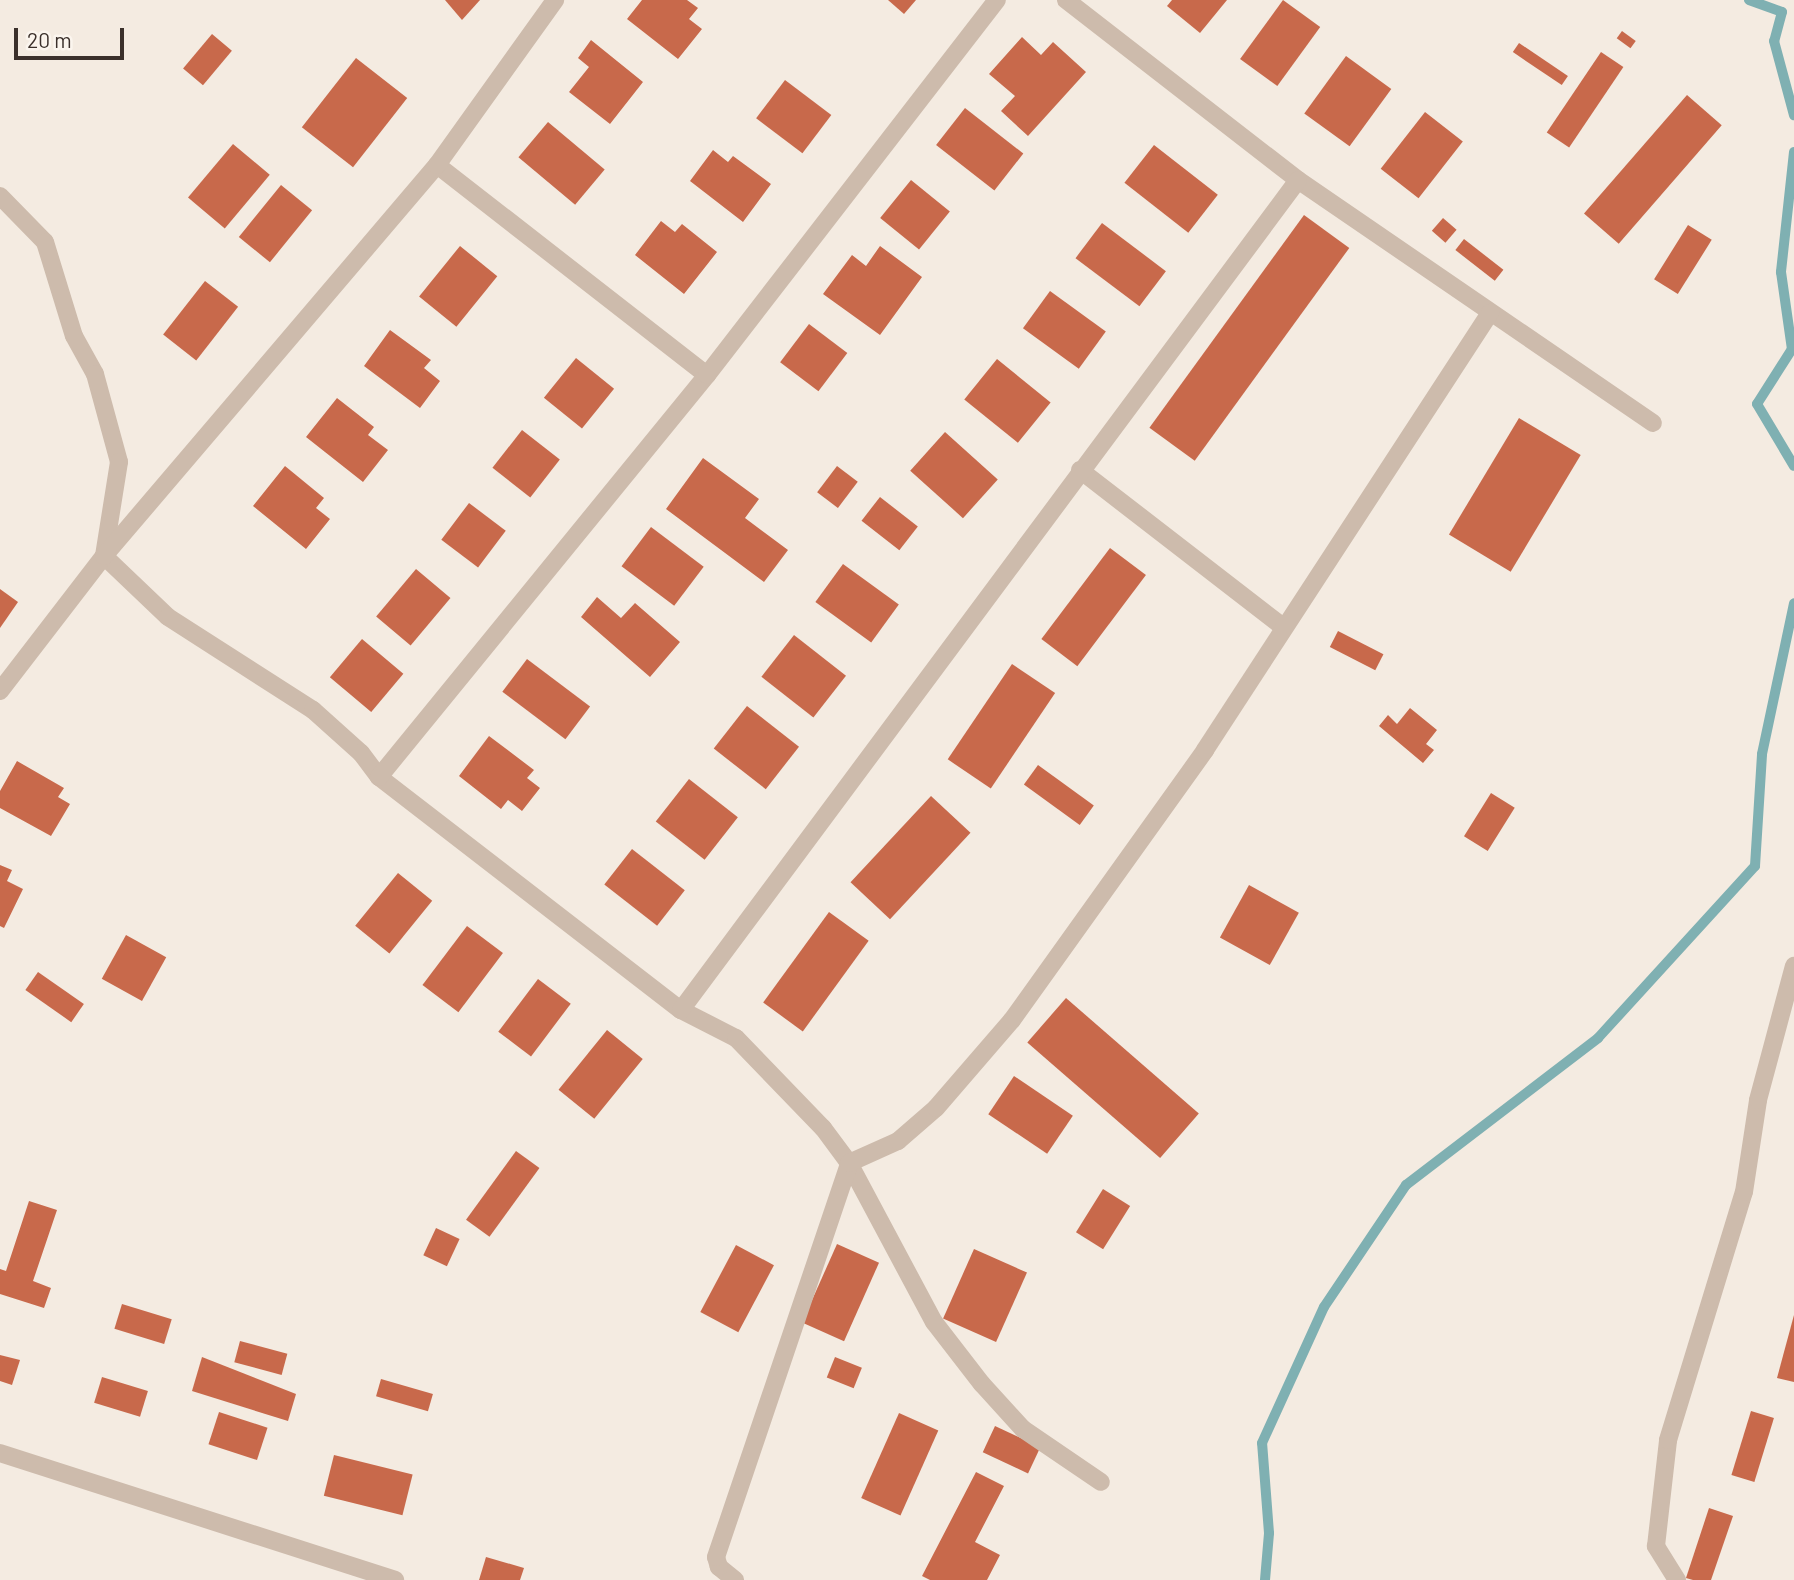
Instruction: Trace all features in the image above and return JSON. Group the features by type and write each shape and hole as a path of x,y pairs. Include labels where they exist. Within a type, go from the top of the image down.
{"street":[{"path":"0,691 104,556 437,165 555,0"},
{"path":"379,777 707,375 997,0"},
{"path":"1066,0 1298,180 1653,423"},
{"path":"437,165 707,375"},
{"path":"681,1010 1298,180"},
{"path":"0,196 45,242 74,336 95,374 119,462 104,556"},
{"path":"735,1580 719,1567 716,1557 849,1163 898,1141 936,1108 1012,1020 1205,750 1282,626 1490,313"},
{"path":"1080,470 1282,626"},
{"path":"104,556 168,617 313,710 361,753 379,777 681,1010 736,1038 823,1128 849,1163 934,1322 975,1375 1023,1429 1101,1482"},
{"path":"1677,1580 1656,1546 1668,1440 1744,1192 1758,1100 1794,966"},
{"path":"0,1454 395,1580"}],"building":[{"path":"445,0 480,0 462,20"},
{"path":"642,0 687,0 698,8 689,19 702,29 678,59 627,19"},
{"path":"888,0 916,0 904,14"},
{"path":"1172,0 1227,0 1200,33 1167,6"},
{"path":"1283,0 1320,27 1277,86 1240,59"},
{"path":"1622,31 1636,41 1630,48 1617,38"},
{"path":"212,34 232,51 203,85 183,68"},
{"path":"1022,37 1041,55 1053,42 1086,72 1028,136 1001,111 1015,96 989,74"},
{"path":"591,40 643,82 610,124 569,92 589,67 578,58"},
{"path":"1519,43 1568,76 1562,85 1513,52"},
{"path":"1601,52 1623,67 1569,148 1547,132"},
{"path":"1346,56 1391,89 1350,146 1304,113"},
{"path":"356,58 407,98 353,167 302,127"},
{"path":"785,80 831,115 802,153 756,118"},
{"path":"1687,95 1722,125 1619,244 1584,213"},
{"path":"965,108 1023,154 994,191 936,145"},
{"path":"1425,112 1463,142 1418,198 1381,169"},
{"path":"548,122 605,170 575,205 518,157"},
{"path":"233,144 270,175 225,228 188,198"},
{"path":"1154,145 1218,195 1188,233 1124,183"},
{"path":"713,150 728,162 733,156 771,184 743,222 690,181"},
{"path":"911,180 950,211 919,250 880,218"},
{"path":"281,185 312,210 270,262 239,237"},
{"path":"1304,215 1349,248 1195,461 1149,428"},
{"path":"1443,218 1457,230 1445,243 1432,231"},
{"path":"661,221 675,232 682,224 717,252 684,294 635,255"},
{"path":"1102,223 1166,271 1139,306 1076,258"},
{"path":"1688,225 1712,240 1678,294 1654,279"},
{"path":"1464,239 1503,270 1495,281 1455,250"},
{"path":"460,246 497,276 456,327 419,297"},
{"path":"880,246 922,277 880,335 823,294 852,255 866,266"},
{"path":"205,281 238,307 196,360 163,335"},
{"path":"1050,291 1106,332 1079,369 1023,328"},
{"path":"809,324 847,353 818,391 780,362"},
{"path":"390,330 431,360 424,368 440,381 420,408 364,366"},
{"path":"576,358 614,389 582,428 544,398"},
{"path":"997,359 1051,402 1018,443 964,399"},
{"path":"337,398 374,427 368,435 388,450 363,482 306,437"},
{"path":"1519,418 1581,455 1511,572 1449,535"},
{"path":"522,430 560,460 530,497 492,468"},
{"path":"945,432 998,480 963,518 910,471"},
{"path":"703,458 759,499 745,518 788,550 764,582 666,509"},
{"path":"285,466 324,498 316,508 330,519 306,549 253,506"},
{"path":"837,466 858,482 838,508 817,492"},
{"path":"880,497 918,527 899,550 862,521"},
{"path":"469,503 506,531 478,567 441,540"},
{"path":"651,527 704,567 674,606 622,566"},
{"path":"1110,548 1146,575 1077,666 1041,639"},
{"path":"843,564 899,605 871,643 815,602"},
{"path":"416,569 450,598 411,645 376,616"},
{"path":"0,589 18,602 0,628"},
{"path":"597,597 621,618 635,603 680,642 650,677 581,617"},
{"path":"1338,631 1383,654 1375,670 1330,647"},
{"path":"794,635 846,676 813,717 761,677"},
{"path":"362,639 403,674 371,712 330,677"},
{"path":"527,659 590,707 565,739 502,692"},
{"path":"1012,664 1055,693 991,788 948,759"},
{"path":"747,706 799,747 766,789 714,749"},
{"path":"1410,708 1437,730 1426,744 1434,750 1423,763 1379,726 1388,715 1397,724"},
{"path":"489,736 534,770 527,778 540,788 522,811 508,800 501,809 459,776"},
{"path":"17,761 64,788 58,797 70,804 51,836 0,808 0,791"},
{"path":"1038,765 1094,806 1080,825 1024,784"},
{"path":"689,779 738,817 705,860 656,822"},
{"path":"1491,793 1515,808 1488,851 1464,836"},
{"path":"931,796 970,833 890,919 851,882"},
{"path":"632,849 685,890 657,926 604,884"},
{"path":"0,865 12,870 7,881 23,889 4,928 0,926"},
{"path":"398,873 432,901 389,954 355,926"},
{"path":"1249,885 1299,913 1270,965 1220,937"},
{"path":"829,912 869,941 803,1031 763,1003"},
{"path":"467,926 503,953 458,1012 422,985"},
{"path":"126,935 166,957 142,1001 102,979"},
{"path":"38,972 84,1004 71,1022 25,990"},
{"path":"538,979 571,1004 531,1056 498,1032"},
{"path":"1066,998 1199,1113 1160,1158 1027,1043"},
{"path":"607,1030 643,1059 594,1119 559,1090"},
{"path":"1014,1076 1073,1116 1047,1154 988,1114"},
{"path":"516,1151 539,1168 489,1237 466,1220"},
{"path":"1103,1189 1130,1206 1103,1249 1076,1232"},
{"path":"29,1201 57,1210 33,1281 51,1288 44,1308 0,1294 0,1269 6,1271"},
{"path":"436,1228 460,1239 447,1266 423,1255"},
{"path":"837,1244 879,1263 844,1341 802,1323"},
{"path":"736,1245 774,1265 738,1332 700,1312"},
{"path":"974,1249 1027,1273 996,1342 943,1318"},
{"path":"122,1304 172,1319 164,1344 114,1329"},
{"path":"1794,1315 1794,1382 1777,1378"},
{"path":"240,1341 287,1354 282,1375 234,1362"},
{"path":"0,1355 20,1360 12,1385 0,1381"},
{"path":"202,1357 296,1394 288,1421 192,1391"},
{"path":"835,1357 862,1368 854,1388 827,1377"},
{"path":"102,1377 148,1391 140,1417 94,1403"},
{"path":"381,1379 433,1394 428,1411 376,1396"},
{"path":"1751,1411 1774,1418 1754,1482 1731,1475"},
{"path":"219,1412 268,1428 257,1460 208,1444"},
{"path":"899,1413 938,1430 900,1515 861,1498"},
{"path":"995,1426 1040,1447 1028,1473 983,1452"},
{"path":"334,1455 413,1475 402,1515 324,1496"},
{"path":"976,1472 1004,1486 975,1542 1000,1555 987,1580 930,1580 922,1576"},
{"path":"1709,1508 1733,1516 1711,1580 1693,1580 1686,1578"},
{"path":"486,1557 524,1568 520,1580 479,1580"}],"waterway":[{"path":"1749,0 1782,12 1774,41 1794,115"},
{"path":"1794,152 1781,272 1792,349 1757,404 1794,466"},
{"path":"1265,1580 1269,1533 1262,1443 1324,1307 1406,1185 1598,1038 1755,866 1762,754 1794,603"}]}
